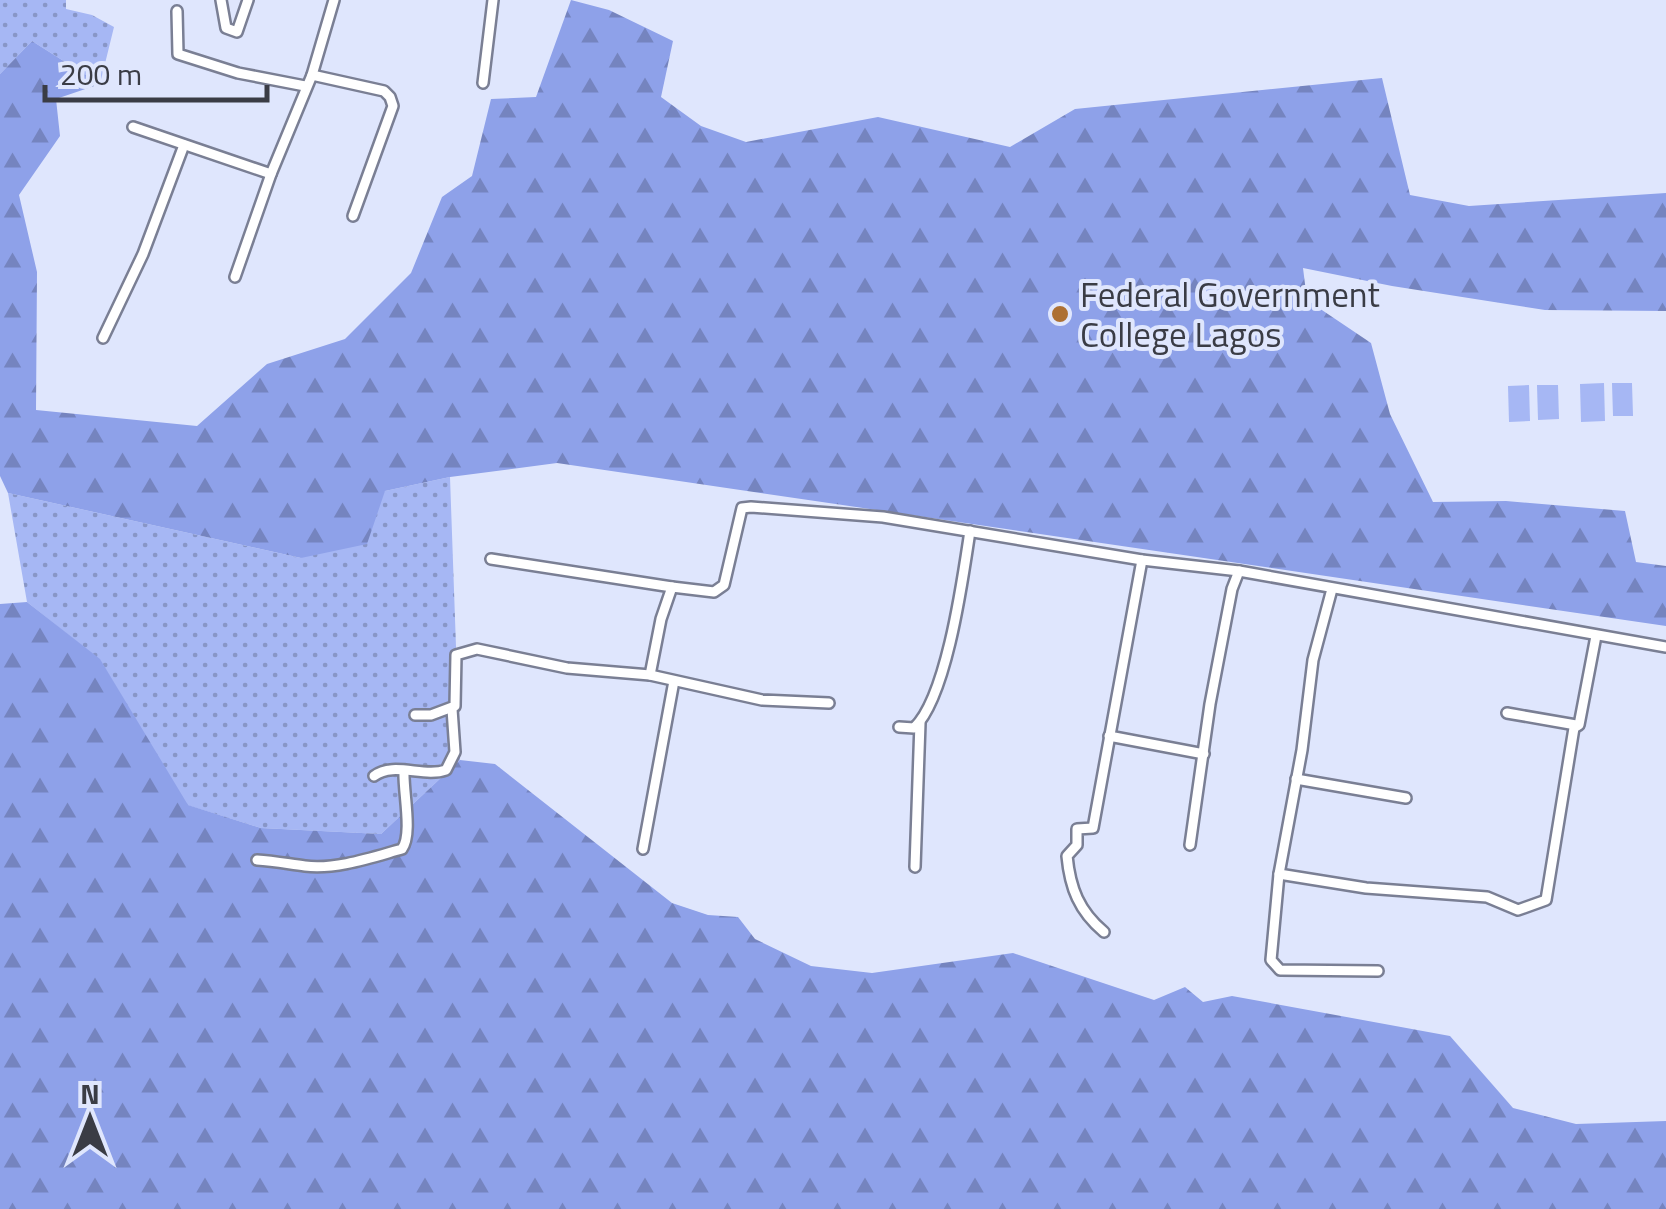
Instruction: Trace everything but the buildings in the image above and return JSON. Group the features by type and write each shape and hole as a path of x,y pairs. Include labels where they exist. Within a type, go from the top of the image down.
{"street":[{"path":"221,0 226,28 237,32 248,0"},
{"path":"235,277 312,75 334,0"},
{"path":"483,83 493,0"},
{"path":"176,11 178,54 238,73 305,86"},
{"path":"312,75 384,91 393,106 353,216"},
{"path":"133,127 272,174"},
{"path":"103,338 143,254 184,145"},
{"path":"491,559 714,592 724,585 742,508 882,517 1142,560 1240,571 1666,647"},
{"path":"899,726 914,728 920,722 942,672 970,531"},
{"path":"1104,932 1091,921 1076,898 1067,856 1077,845 1077,829 1093,828 1142,560"},
{"path":"1190,845 1223,634 1232,589 1240,571"},
{"path":"650,676 672,587"},
{"path":"1332,589 1313,660 1279,874 1271,960 1275,968 1378,971"},
{"path":"1579,726 1596,636"},
{"path":"374,776 381,770 433,774 450,766 455,752 452,709 456,655 478,648 566,668 650,676 762,700 829,703"},
{"path":"643,849 674,681"},
{"path":"414,715 431,716 452,709"},
{"path":"1507,713 1579,726"},
{"path":"915,867 920,722"},
{"path":"1279,874 1366,888 1487,897 1518,910 1541,904 1546,900 1574,728 1579,726"},
{"path":"1109,736 1204,754"},
{"path":"257,860 332,866 402,849 409,838 404,771"},
{"path":"1296,780 1406,798"}],"shaded area":[{"path":"0,0 66,0 66,9 92,15 114,27 100,84 32,41 0,74"},
{"path":"1604,383 1605,421 1581,422 1580,384"},
{"path":"1612,383 1632,383 1633,416 1613,416"},
{"path":"1529,385 1530,421 1509,422 1508,386"},
{"path":"1537,385 1558,385 1559,419 1538,420"},
{"path":"450,477 460,760 381,834 261,828 187,805 100,660 27,602 8,493 301,558 385,491"}],"green space":[{"name":"Federal Government College Lagos","path":"571,0 609,10 673,41 661,97 701,126 746,142 878,117 1010,147 1075,109 1382,78 1410,195 1469,206 1666,193 1666,311 1545,310 1303,268 1307,300 1371,343 1390,414 1433,502 1506,501 1625,511 1636,562 1666,566 1666,626 557,463 450,477 385,491 367,544 301,558 8,493 0,476 0,74 32,41 100,84 56,99 60,136 19,195 37,272 36,410 197,426 267,364 345,339 411,273 442,197 472,176 491,99 536,97"},
{"path":"27,602 100,659 188,805 261,828 381,834 460,760 495,764 672,903 708,915 738,917 755,939 811,966 872,973 1013,953 1154,1000 1185,987 1203,1002 1232,996 1450,1036 1513,1108 1576,1124 1666,1121 1666,1209 0,1209 0,604"}],"place":[{"name":"Federal Government College Lagos","path":"1060,314"}]}
